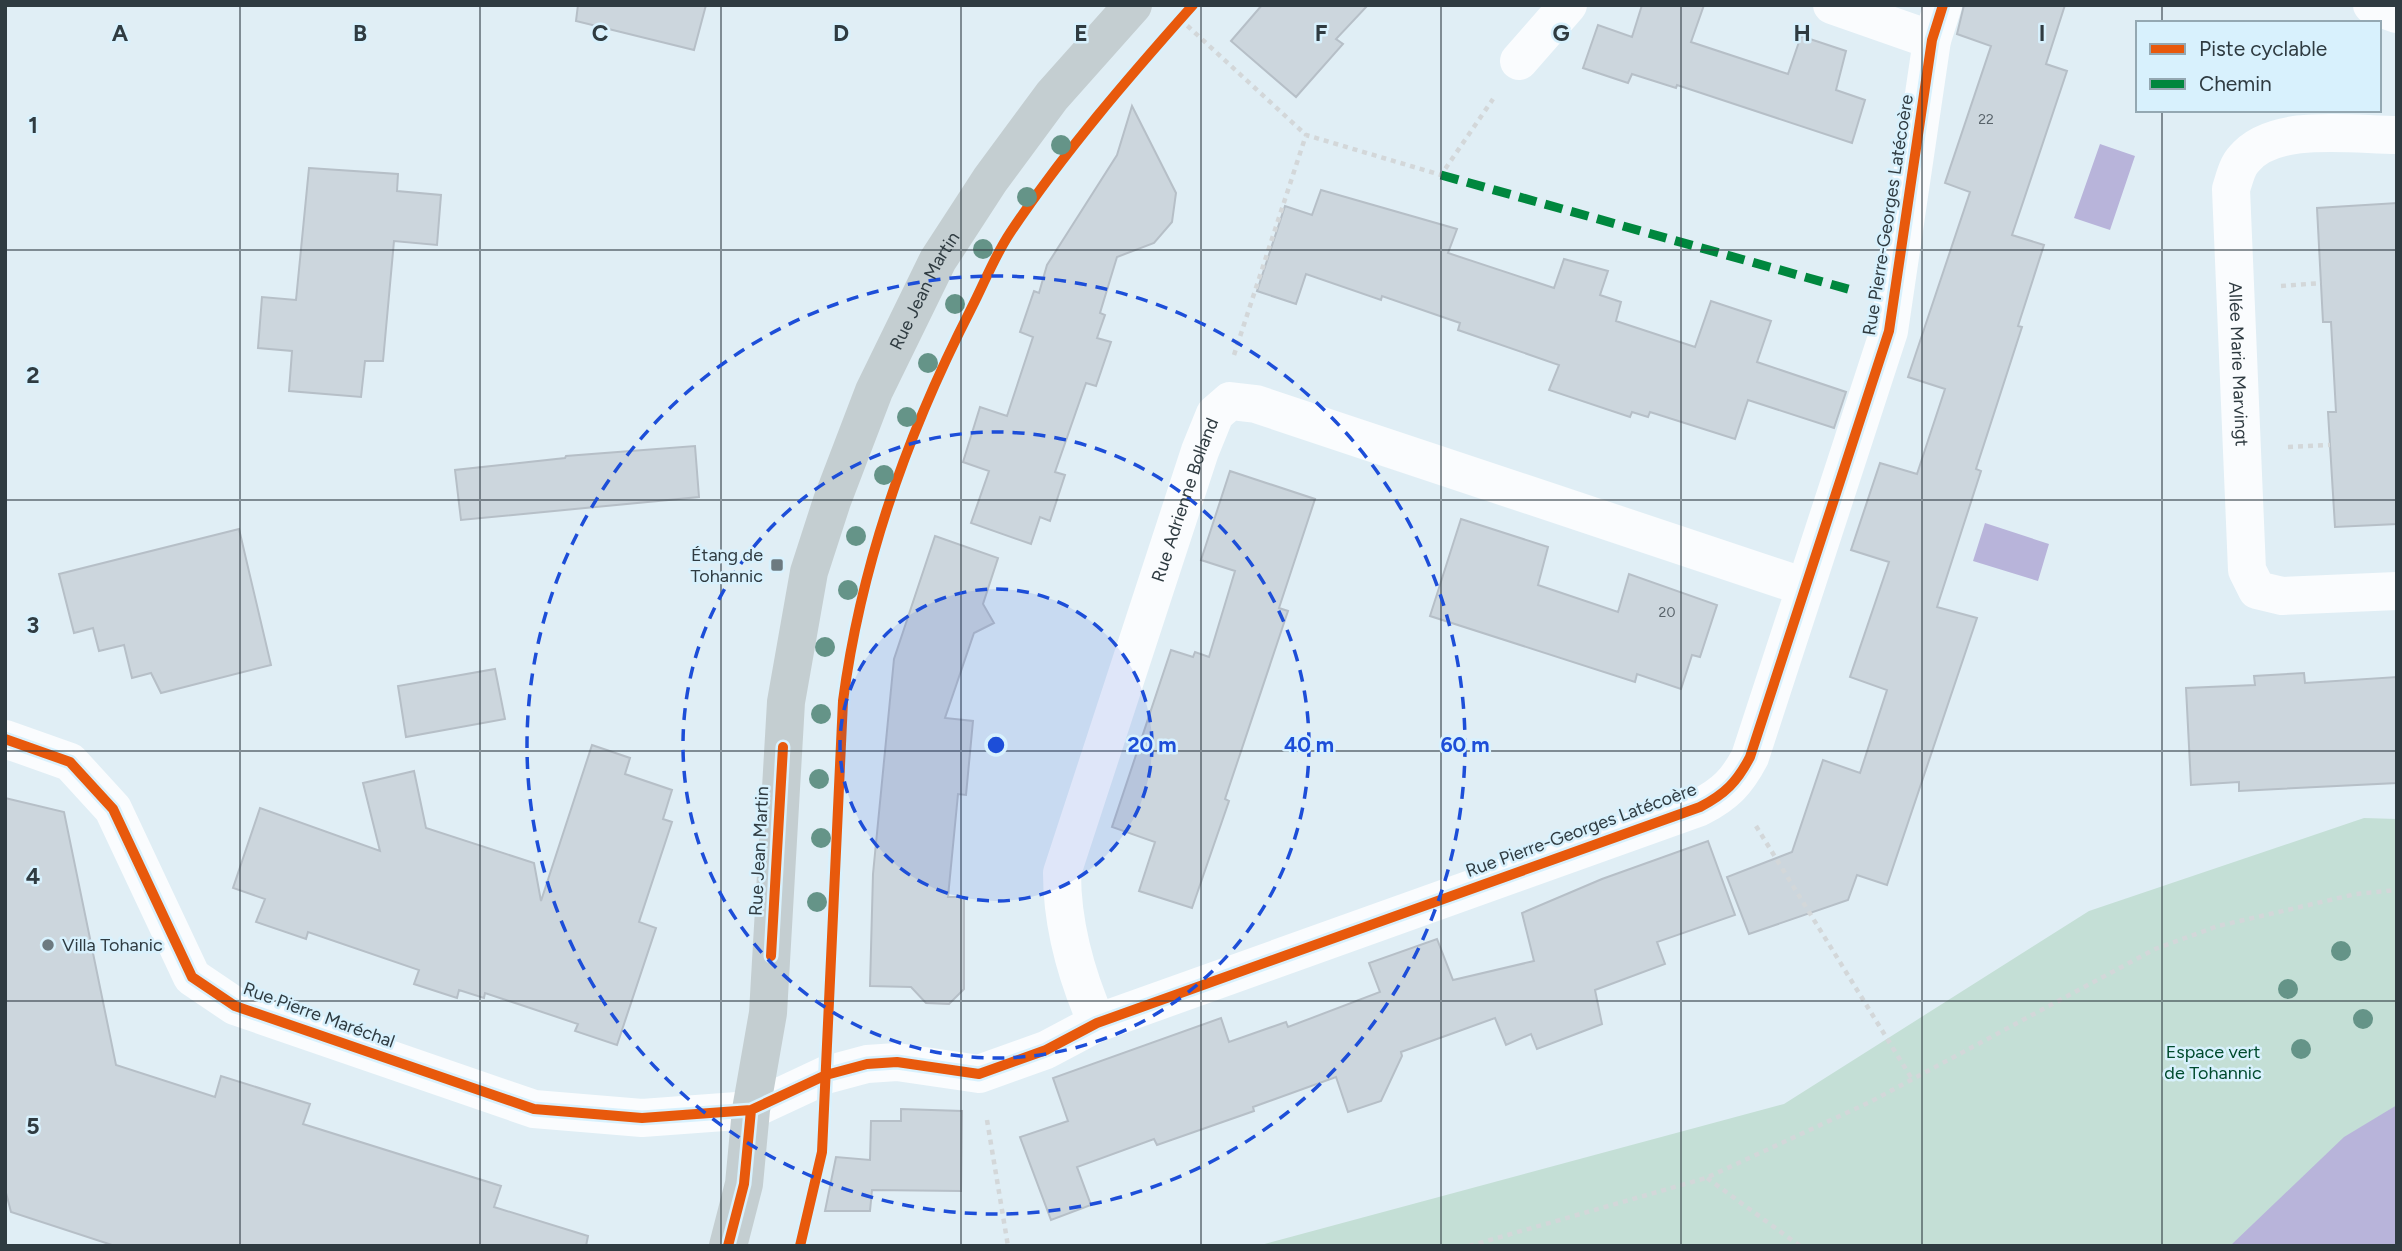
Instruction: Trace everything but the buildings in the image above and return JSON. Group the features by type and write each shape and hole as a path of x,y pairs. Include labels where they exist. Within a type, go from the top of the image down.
{"main road":[{"name":"Rue Jean Martin","path":"728,1246 744,1184 751,1110 768,1013 786,702 809,572 848,454 879,378 938,260 989,180 1052,96 1133,5"}],"street":[{"path":"1519,61 1567,5"},
{"path":"1832,5 1938,23"},
{"path":"2372,5 2397,14"},
{"name":"Rue Pierre-Georges Latécoère","path":"751,1110 826,1075 867,1064 897,1062 979,1074 1046,1050 1097,1023 1700,807 1731,787 1750,757 1893,314 1938,23"},
{"name":"Allée Marie Marvingt","path":"2397,135 2288,135 2263,142 2242,160 2231,189 2247,569 2257,590 2282,596 2397,591"},
{"name":"Rue Adrienne Bolland","path":"1097,1023 1075,965 1062,898 1062,873 1200,451 1215,414 1230,401 1256,404 1805,587"},
{"name":"Rue Pierre Maréchal","path":"5,739 69,762 113,809 192,977 235,1006 534,1109 642,1118 751,1110"}],"path":[{"path":"1172,28 1183,15 1306,135 1441,175 1519,61"},
{"path":"1230,401 1235,344 1306,135"},
{"path":"1731,787 1912,1079"},
{"path":"1469,1246 1706,1178 1870,1102 2155,949 2218,926 2356,894 2397,890"},
{"path":"979,1074 1008,1246"},
{"path":"1706,1178 1800,1246"}],"green space":[{"name":"Espace vert de Tohannic","path":"2364,818 2397,819 2397,1246 1257,1246 1784,1104 2089,911"}],"shaded area":[{"path":"2100,144 2135,156 2110,230 2074,218"},
{"path":"1985,523 2049,544 2038,581 1973,561"},
{"path":"2397,1105 2397,1246 2230,1246 2344,1137"}],"marked path":[{"path":"1441,175 1855,291"}],"cycle path":[{"path":"800,1246 822,1152 843,701 862,599 890,500 927,403 1004,242 1074,145 1193,5"},
{"path":"5,739 70,762 113,809 192,977 235,1006 534,1109 642,1118 751,1110 826,1075 867,1064 897,1062 979,1074 1046,1050 1097,1023 1700,807 1730,786 1750,757 1889,331 1932,40 1943,5"},
{"path":"771,956 783,747"},
{"path":"728,1246 744,1184 751,1110"}],"place":[{"name":"Étang de Tohannic","path":"777,565"},
{"name":"Villa Tohanic","path":"48,945"}]}
